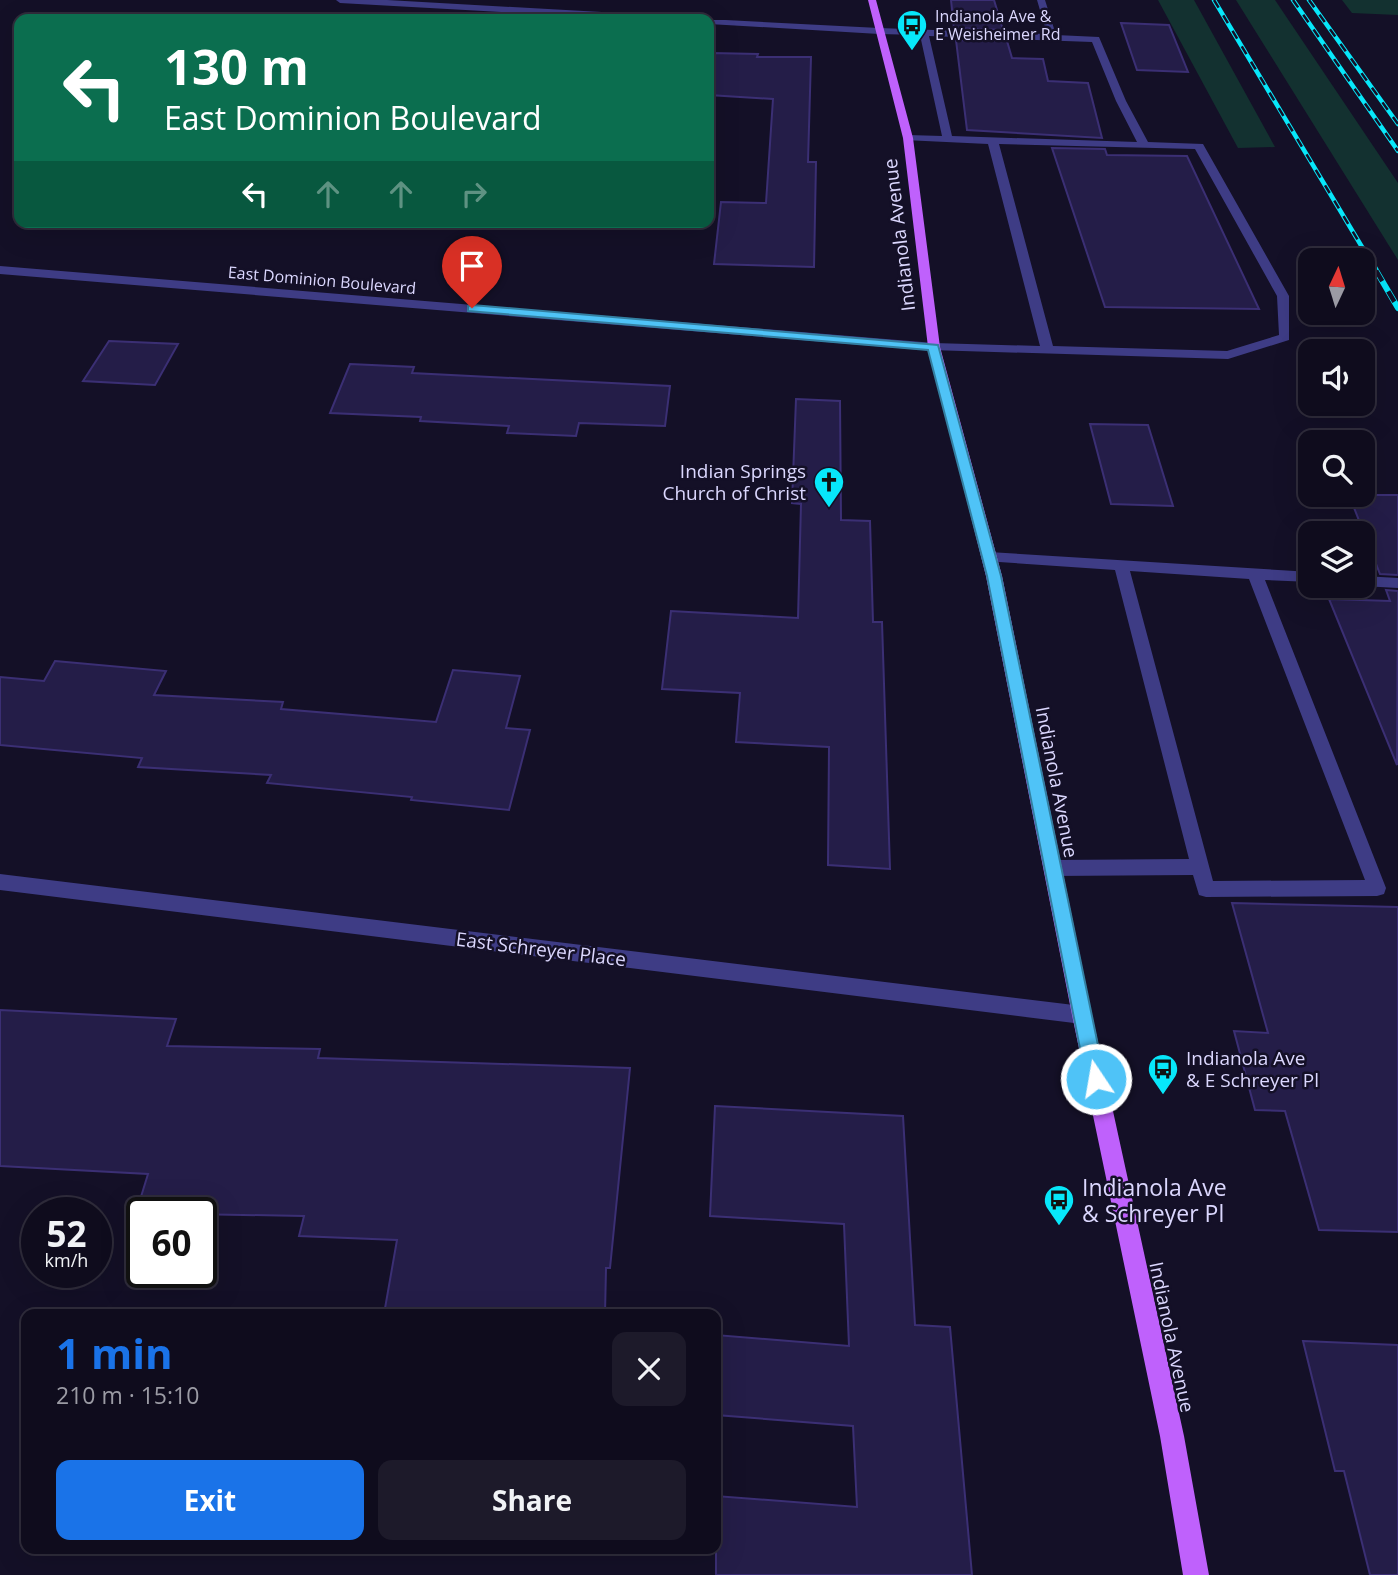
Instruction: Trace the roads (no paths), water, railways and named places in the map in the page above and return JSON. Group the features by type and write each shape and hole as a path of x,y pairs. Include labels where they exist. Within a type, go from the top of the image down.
{"main road":[{"name":"Indianola Avenue","path":"872,0 908,138 933,347 989,557 1082,1015 1172,1436 1196,1575"}],"street":[{"path":"340,0 585,14"},
{"path":"1041,0 1052,37"},
{"path":"714,21 1096,39 1121,101 1144,145 908,138"},
{"path":"924,32 948,140"},
{"path":"993,141 1047,349"},
{"name":"East Dominion Boulevard","path":"0,270 933,347 1228,355 1285,337 1283,296 1199,146 1144,145"},
{"path":"989,557 1298,576"},
{"path":"1121,566 1206,889 1377,888 1255,574"},
{"path":"1375,581 1398,583"},
{"path":"1053,868 1200,867"},
{"name":"East Schreyer Place","path":"0,882 1082,1015"}],"railway":[{"path":"1214,0 1363,248"},
{"path":"1293,0 1398,151"},
{"path":"1309,0 1398,124"},
{"path":"1376,270 1398,308"}],"place":[{"name":"Indianola Ave & E Weisheimer Rd","path":"912,52"},
{"name":"Indian Springs Church of Christ","path":"829,509"},
{"name":"Indianola Ave & E Schreyer Pl","path":"1163,1096"},
{"name":"Indianola Ave & Schreyer Pl","path":"1059,1227"}]}
